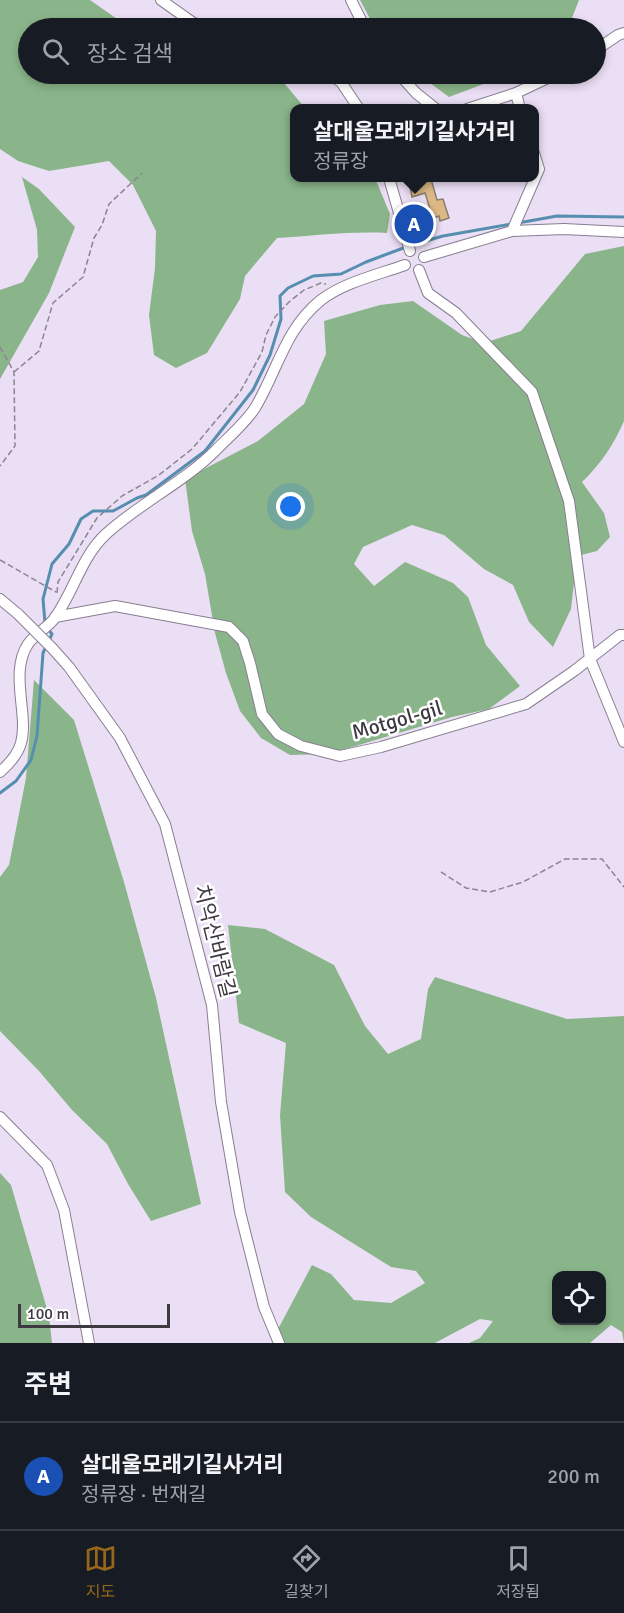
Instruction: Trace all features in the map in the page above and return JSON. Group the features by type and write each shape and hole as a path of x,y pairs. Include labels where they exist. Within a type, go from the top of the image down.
{"street":[{"path":"161,0 186,18"},
{"path":"351,0 360,18"},
{"path":"606,44 624,33"},
{"path":"342,84 356,104"},
{"path":"408,84 431,104"},
{"path":"480,104 516,93 535,84"},
{"path":"516,93 519,104"},
{"path":"390,182 410,250"},
{"path":"515,225 533,182"},
{"path":"424,257 515,225 624,232"},
{"path":"410,250 417,251 424,257 424,265 419,270 412,271 405,264 404,258 410,250"},
{"path":"0,772 15,755 21,742 21,663 28,644 53,620 87,556 104,536 132,513 217,450 254,409 288,338 321,301 341,288 405,264"},
{"path":"419,270 428,292 456,313 532,392 569,501 590,659 624,742"},
{"name":"치악산바람길","path":"0,599 69,666 120,738 165,824 212,1005 221,1102 240,1212 264,1307 279,1343"},
{"name":"Motgol-gil","path":"53,620 115,606 229,627 243,641 262,714 278,734 301,746 340,756 381,747 526,704 620,635 624,635"},
{"path":"0,1117 47,1165 64,1210 89,1343"}],"path":[{"path":"14,372 39,351 53,303 83,277 94,237 102,225 109,204 142,173"},
{"path":"97,518 122,496 159,475 192,449 240,392 262,352 266,335 284,307 304,290 321,283 341,288"},
{"path":"0,347 14,372 15,446 0,466"},
{"path":"0,560 57,592"},
{"path":"441,872 466,888 490,892 523,882 565,859 602,859 624,887"}],"green space":[{"path":"0,0 90,0 116,18 18,18 18,84 285,84 302,104 290,104 290,182 377,182 390,214 387,233 345,233 277,238 245,276 240,299 207,353 176,368 154,355 149,315 155,268 156,231 133,185 109,161 49,171 18,161 0,149"},
{"path":"360,0 579,0 572,18 370,18"},
{"path":"431,84 483,84 449,97"},
{"path":"22,177 39,189 75,227 49,293 0,379 0,290 23,282 38,257 37,230"},
{"path":"624,246 624,421 606,453 582,482 604,513 610,537 597,551 577,556 571,609 553,647 529,622 513,585 484,569 444,535 412,525 363,547 354,564 374,586 405,562 453,583 468,597 486,645 520,686 489,709 452,717 329,754 290,755 261,738 240,711 226,673 215,633 205,574 192,531 185,479 258,441 304,404 326,354 324,321 380,305 413,301 462,335 484,343 521,331 585,254"},
{"path":"34,680 74,720 124,882 156,998 201,1204 151,1221 107,1144 72,1110 39,1071 0,1031 0,877 9,865 26,778"},
{"path":"228,925 265,929 334,965 365,1026 388,1054 421,1039 428,989 435,977 567,1019 624,1016 624,1343 622,1332 611,1325 590,1343 469,1343 480,1338 493,1321 480,1319 435,1343 278,1343 276,1333 312,1265 331,1274 354,1300 391,1303 425,1283 416,1271 391,1267 311,1217 285,1192 280,1115 286,1043 239,1023"},
{"path":"0,1173 11,1185 49,1316 52,1343 0,1343"}],"building":[{"path":"409,182 432,182 437,200 443,199 449,218 440,221 439,216 433,218 425,193 412,197"}],"waterway":[{"path":"518,223 557,216 624,217"},
{"path":"412,245 443,236 511,224"},
{"path":"45,623 43,599 52,564 69,544 81,519 93,511 113,511 146,495 205,451 253,390 270,355 281,319 280,296 288,288 313,276 341,274 406,247"},
{"path":"0,793 16,781 31,760 37,736 43,653 52,634 48,629"}],"place":[{"name":"살대울모래기길사거리","path":"414,224"}]}
